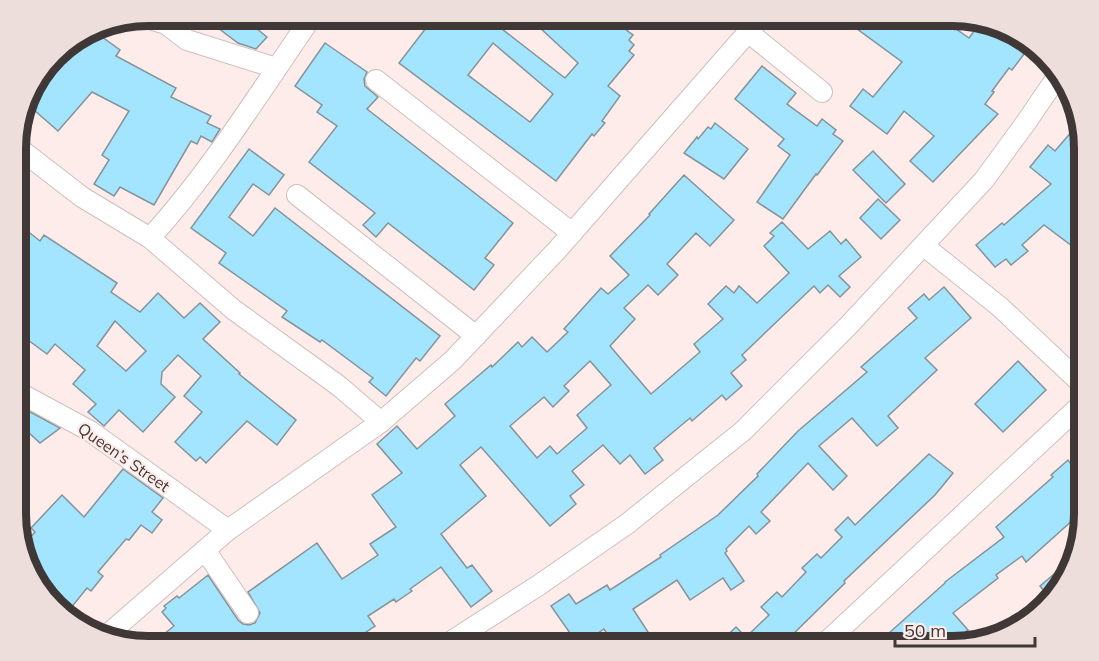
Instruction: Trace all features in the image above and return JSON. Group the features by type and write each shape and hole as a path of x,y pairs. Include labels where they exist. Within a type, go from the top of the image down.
{"street":[{"path":"169,26 188,40 276,68"},
{"path":"150,238 222,147 305,26"},
{"path":"113,630 228,530 381,422 453,360 572,233 753,26"},
{"path":"748,32 822,92"},
{"path":"376,81 572,233"},
{"path":"460,636 627,524 743,431 849,325 984,180 1054,82"},
{"path":"26,154 82,197 150,238 234,310 339,386 381,422"},
{"path":"297,195 476,336"},
{"path":"924,246 1000,307 1073,376"},
{"name":"Queen’s Street","path":"26,396 90,431 228,530"},
{"path":"834,635 1073,412"},
{"path":"205,550 248,613"}],"building":[{"path":"216,26 254,26 267,37 256,49 238,43"},
{"path":"428,26 498,26 565,78 578,63 538,26 627,27 625,29 633,35 629,40 634,45 629,51 634,55 608,86 620,96 602,121 605,123 594,136 592,134 556,181 399,63","holes":["493,43 553,94 530,122 468,75"]},
{"path":"853,26 952,26 969,38 976,29 998,35 1026,51 1012,70 1009,68 985,104 998,114 933,182 910,161 934,136 904,111 887,134 850,106 863,89 873,97 902,62"},
{"path":"100,35 120,50 116,56 176,88 171,97 211,116 207,123 220,129 212,142 201,136 197,144 191,141 154,205 120,187 114,196 94,184 109,160 102,155 129,111 92,92 58,131 32,108 35,101 42,86 61,61 80,46"},
{"path":"325,43 367,72 364,79 365,86 378,97 367,109 513,223 485,258 494,265 474,290 388,223 376,237 363,225 375,213 309,162 337,126 317,112 322,105 295,86"},
{"path":"762,66 796,93 787,104 817,126 822,119 836,130 833,134 843,141 783,219 757,202 790,155 778,146 784,139 735,99"},
{"path":"715,123 748,149 724,179 684,153 697,137 698,139 708,127 711,129"},
{"path":"1072,131 1073,247 1044,225 1022,245 1028,251 1011,265 1006,259 995,267 976,245 1002,223 1004,225 1051,184 1030,167 1048,145 1055,151"},
{"path":"249,149 284,175 269,195 253,184 229,217 253,236 275,208 440,336 420,361 416,358 386,396 369,382 373,378 322,340 320,342 282,317 287,311 219,263 226,253 191,228"},
{"path":"873,151 905,184 886,203 853,170"},
{"path":"684,175 734,220 710,246 696,233 667,264 678,275 658,295 648,285 624,308 635,319 610,346 651,394 700,352 694,344 723,319 708,304 726,286 734,293 739,286 757,303 789,273 764,246 774,236 770,233 782,222 808,249 830,231 841,244 846,239 861,257 839,276 850,287 840,297 828,285 820,293 814,286 742,355 746,360 731,373 742,386 726,400 722,395 692,421 690,418 654,448 663,460 645,474 630,455 620,464 603,445 572,471 584,485 570,496 576,504 550,526 481,447 460,465 486,496 441,534 467,568 472,565 492,591 471,607 441,567 396,602 394,599 368,616 375,626 360,636 162,636 174,626 162,612 166,608 164,606 177,596 179,598 208,575 238,620 249,625 255,623 260,613 248,592 317,543 342,579 378,555 370,544 396,527 372,495 402,473 377,444 397,426 417,449 455,416 445,404 491,365 492,367 518,342 522,347 532,337 547,352 568,332 564,329 601,288 608,294 629,275 610,256 650,215","holes":["590,361 611,385 577,415 587,428 557,454 550,446 537,458 510,426 544,397 553,407 569,391 564,386"]},
{"path":"878,199 900,220 881,239 860,218"},
{"path":"26,230 40,241 44,235 117,283 111,292 140,312 158,293 184,318 200,303 220,322 203,339 239,374 296,420 277,445 247,421 206,463 200,457 196,461 175,442 202,412 184,396 201,376 178,355 162,372 161,384 175,397 143,432 119,410 104,426 88,412 96,404 73,384 85,370 55,344 47,354 28,340 26,343","holes":["115,321 146,351 126,371 97,346"]},
{"path":"944,287 971,318 925,358 937,370 888,416 898,428 877,446 852,418 819,446 847,476 833,490 808,463 761,512 770,521 756,534 749,526 726,549 725,553 744,581 731,590 723,578 690,600 677,580 633,609 648,632 643,635 608,635 604,629 595,635 572,635 551,606 569,594 576,604 607,585 610,590 661,557 660,555 718,515 758,476 757,474 798,431 867,372 861,367 917,318 908,308 924,294 929,300"},
{"path":"1018,361 1046,390 1003,432 975,404"},
{"path":"26,410 60,428 40,443 26,430"},
{"path":"929,454 953,473 935,495 844,581 845,583 792,635 748,635 769,615 761,607 777,592 782,597 806,572 802,568 817,554 821,558 842,537 835,530 848,517 855,525"},
{"path":"1068,460 1071,464 1073,462 1073,520 1026,562 1022,556 996,575 998,578 953,613 968,630 959,635 891,635 889,633 945,582 1004,537 996,527 1053,477 1051,475"},
{"path":"123,469 163,498 152,512 162,520 152,533 141,525 98,572 103,576 91,591 87,588 71,608 61,600 42,575 29,539 35,532 31,528 62,495 84,517"},
{"path":"1060,569 1045,592 1040,586"},
{"path":"736,627 744,635 727,635"}]}
